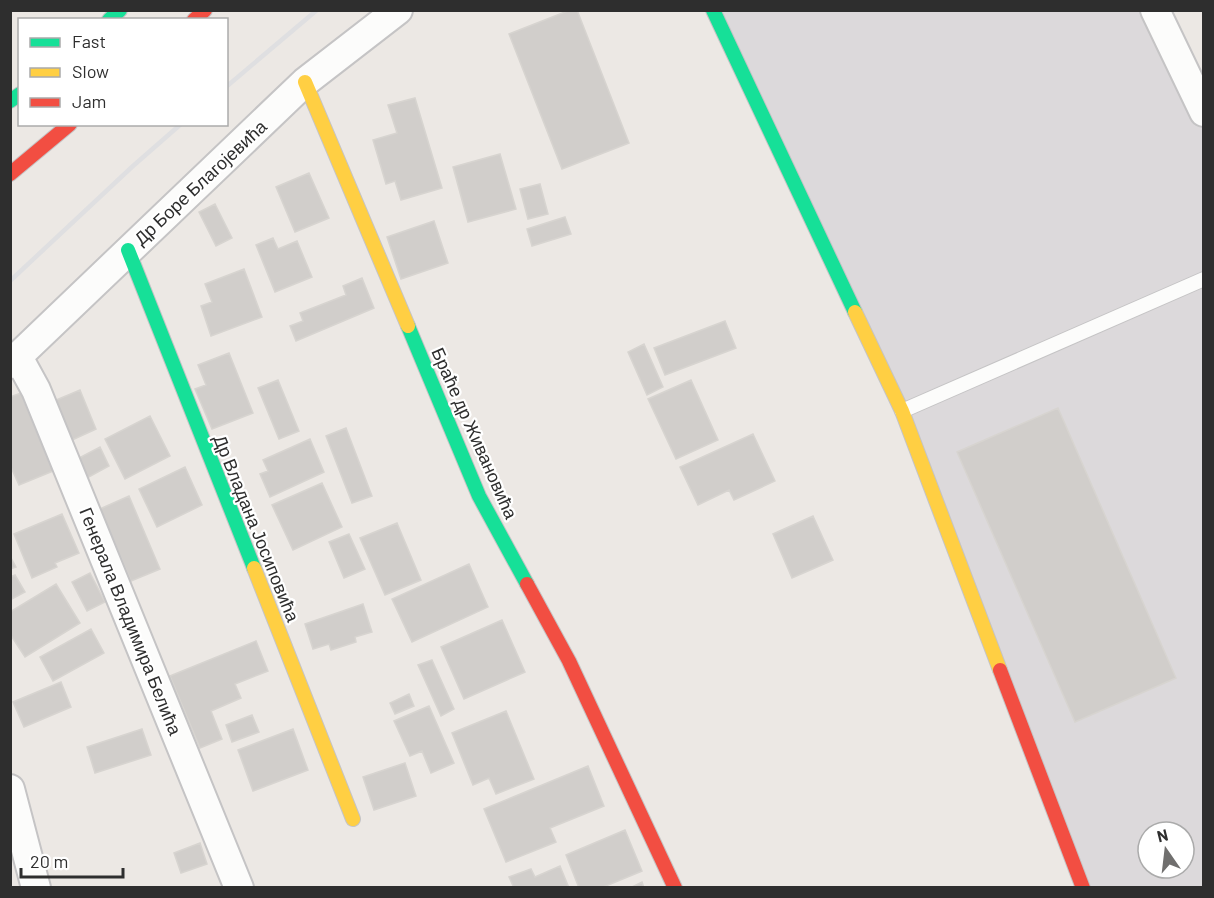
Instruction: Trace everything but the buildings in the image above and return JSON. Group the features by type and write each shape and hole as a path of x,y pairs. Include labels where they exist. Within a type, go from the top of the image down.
{"street":[{"name":"Др Боре Благојевића","path":"14,360 305,82 398,10"},
{"path":"713,10 902,411 1083,888"},
{"path":"1155,10 1203,112"},
{"name":"Браће др Живановића","path":"305,82 479,496 569,661 675,888"},
{"path":"10,174 68,126"},
{"name":"Др Владана Јосиповића","path":"128,250 353,819"},
{"name":"Генерала Владимира Белића","path":"14,360 36,390 239,888"},
{"path":"10,789 36,888"}],"lane":[{"path":"902,411 1203,279"}],"shaded area":[{"path":"713,11 1155,11 1203,112 1203,887 1084,887 902,411"}],"railway":[{"path":"228,85 317,10"},
{"path":"10,281 179,126"}],"traffic: fast":[{"path":"111,18 120,10"},
{"path":"713,10 855,312"},
{"path":"10,101 18,95"},
{"path":"128,250 254,568"},
{"path":"408,326 479,496 527,584"}],"traffic: slow":[{"path":"305,82 408,326"},
{"path":"855,312 902,411 1000,670"},
{"path":"254,568 353,819"}],"traffic: jam":[{"path":"196,18 205,10"},
{"path":"10,174 68,126"},
{"path":"527,584 569,661 675,888"},
{"path":"1000,670 1083,888"}]}
